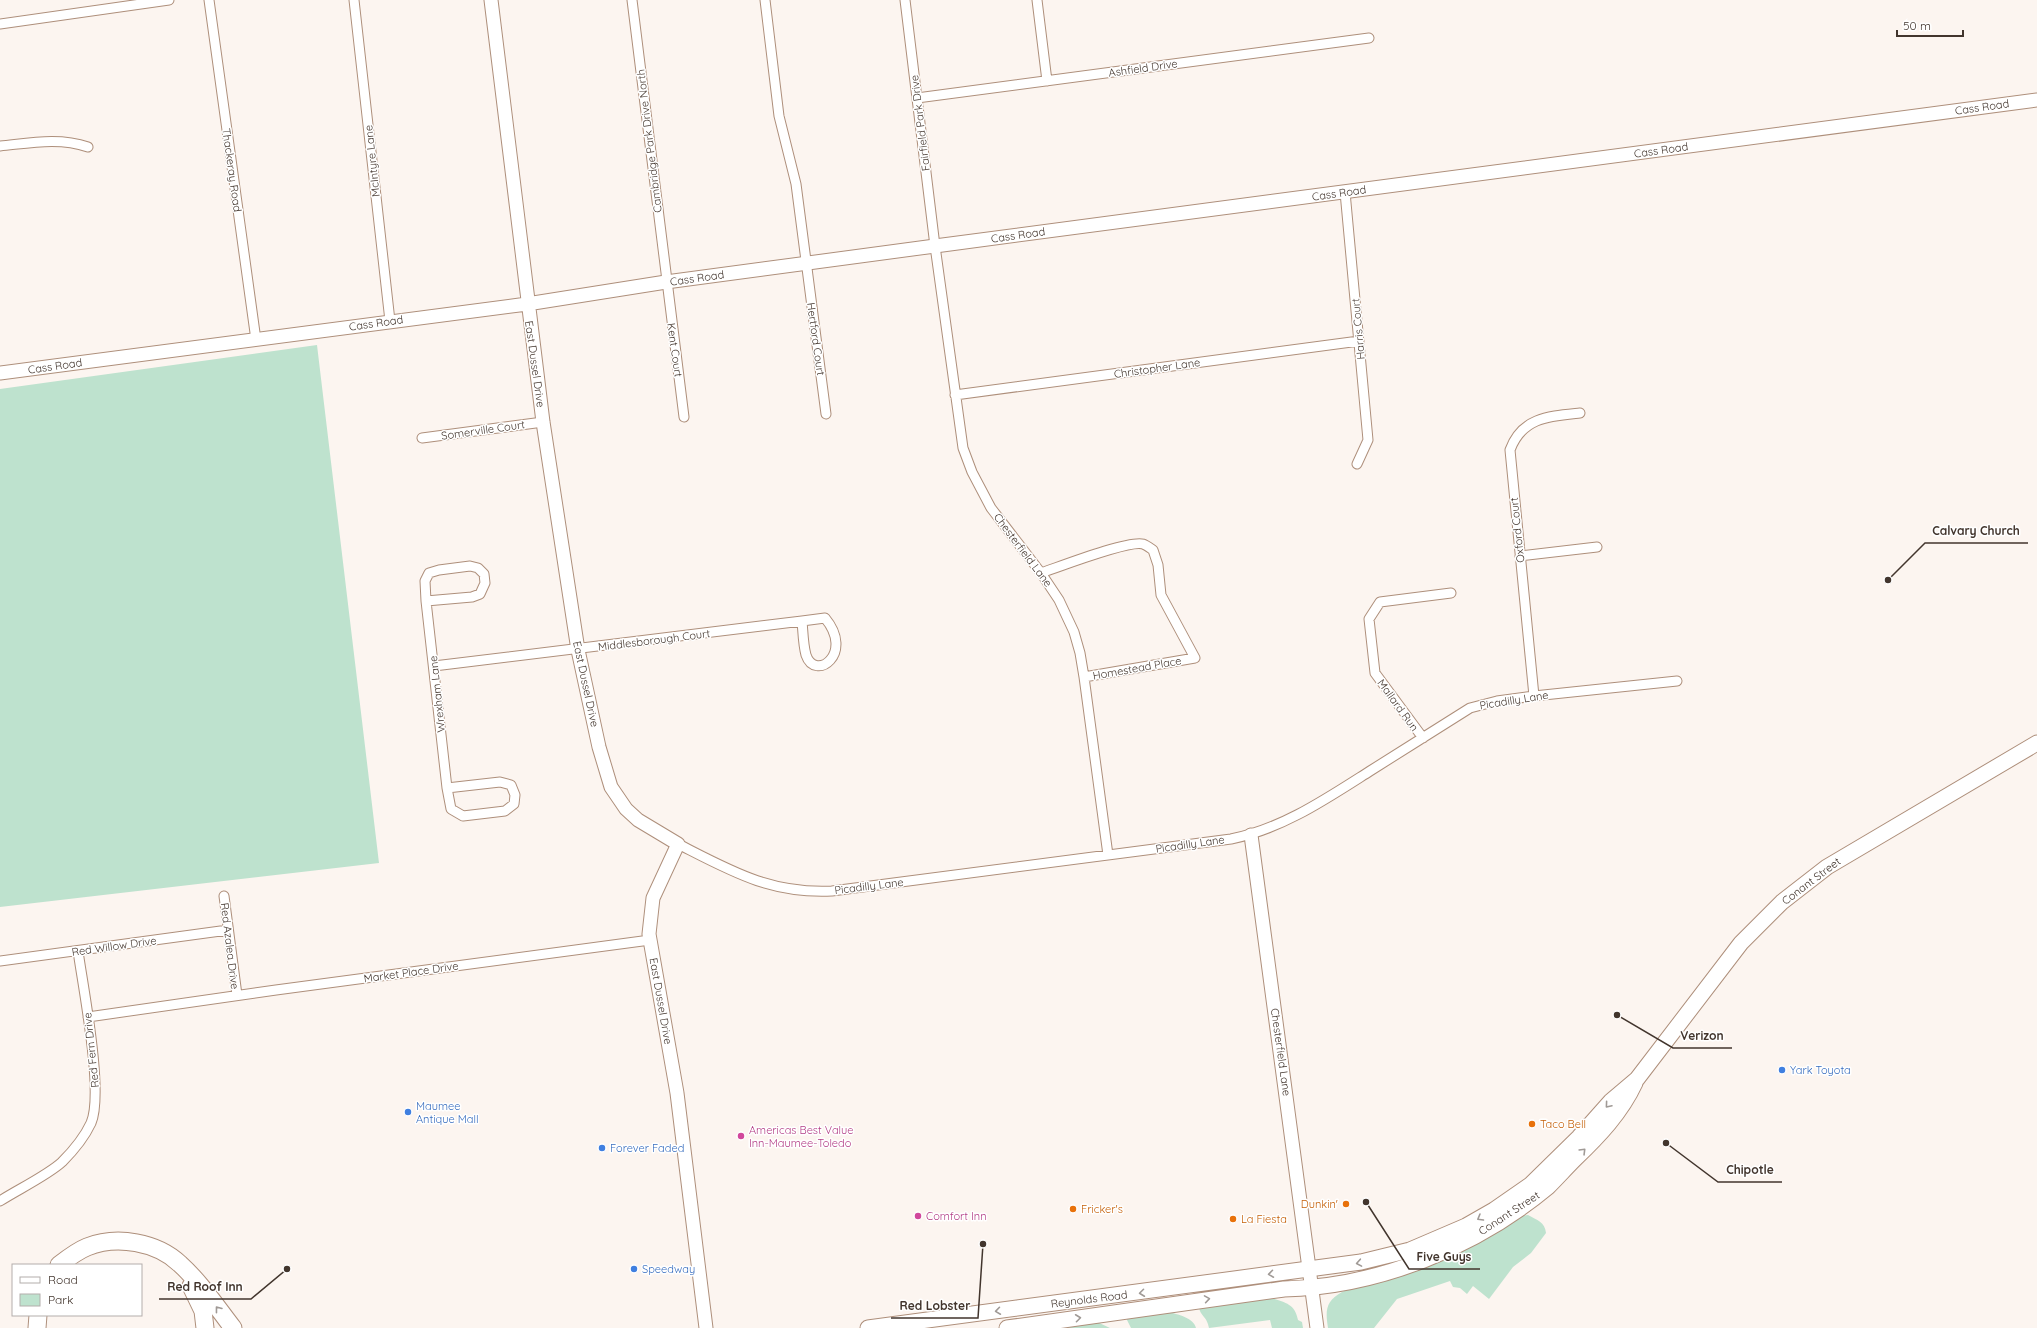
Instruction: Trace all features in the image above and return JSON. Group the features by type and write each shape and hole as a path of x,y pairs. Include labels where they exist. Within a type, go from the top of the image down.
{"highway":[{"path":"61,1264 88,1246 104,1243 140,1243 155,1248 179,1263 193,1277 233,1328"},
{"path":"72,1264 86,1255 117,1248 136,1250 167,1262 191,1285 203,1311 205,1328"},
{"path":"29,1328 30,1316"},
{"path":"37,1328 38,1316"}],"main road":[{"name":"Conant Street","path":"1310,1269 1361,1262 1410,1250 1466,1226 1488,1214 1541,1176 1611,1101 1637,1079 1741,943 1782,902 1827,866 2037,743"},
{"name":"Conant Street","path":"1312,1288 1371,1277 1432,1256 1493,1225 1533,1198 1556,1179 1596,1138 1626,1103 1637,1079"},
{"name":"Reynolds Road","path":"868,1328 1310,1269"},
{"name":"Reynolds Road","path":"1007,1328 1159,1308 1206,1299 1268,1291 1312,1288"}],"street":[{"path":"0,24 170,0"},
{"name":"Thackeray Road","path":"209,0 256,340"},
{"name":"McIntyre Lane","path":"354,0 390,321"},
{"name":"East Dussel Drive","path":"491,0 527,304 543,422 578,650 601,755 611,787 618,798 638,820 678,844 653,898 650,913 650,940 677,1093 706,1328"},
{"name":"Cambridge Park Drive North","path":"632,0 666,282"},
{"name":"Hertford Court","path":"765,0 779,116 794,170 826,414"},
{"name":"Fairfield Park Drive","path":"905,0 935,246"},
{"path":"1037,0 1047,81"},
{"name":"Ashfield Drive","path":"917,98 1369,38"},
{"name":"Cass Road","path":"0,373 527,304 666,282 2037,100"},
{"path":"0,146 49,141 72,141 88,147"},
{"name":"Harris Court","path":"1345,192 1368,440 1357,464"},
{"name":"Chesterfield Lane","path":"935,246 963,448 981,492 1007,530 1042,573 1060,600 1068,618 1080,653 1108,855"},
{"name":"Kent Court","path":"666,282 684,417"},
{"name":"Christopher Lane","path":"955,395 1359,341"},
{"name":"Oxford Court","path":"1534,696 1510,458 1514,439 1520,430 1530,423 1564,414 1580,413"},
{"name":"Somerville Court","path":"422,438 543,422"},
{"name":"Homestead Place","path":"1042,573 1086,557 1133,544 1143,544 1154,550 1158,565 1160,595 1195,658 1084,677"},
{"path":"1520,556 1597,547"},
{"name":"Wrexham Lane","path":"426,601 472,597 480,594 485,583 484,574 478,568 470,566 439,570 429,573 425,581 426,601 447,788 451,809 463,816 505,811 514,804 515,795 511,785 500,782 447,788"},
{"name":"Mallard Run","path":"1423,738 1375,674 1369,619 1380,602 1451,593"},
{"name":"Middlesborough Court","path":"434,666 578,650 825,618 832,627 835,635 836,652 834,657 825,665 817,665 810,662 806,656 802,621"},
{"name":"Picadilly Lane","path":"678,844 741,876 770,886 812,892 832,891 994,871 1251,835 1293,817 1332,795 1470,708 1497,701 1534,696 1677,681"},
{"name":"Chesterfield Lane","path":"1251,835 1318,1328"},
{"name":"Red Azalea Drive","path":"224,896 237,996"},
{"name":"Red Willow Drive","path":"0,961 228,930"},
{"name":"Market Place Drive","path":"88,1017 650,940"},
{"name":"Red Fern Drive","path":"0,1201 61,1163 78,1144 91,1122 96,1093 88,1017 78,951"}],"green space":[{"path":"317,345 379,863 0,907 0,389"},
{"path":"1528,1215 1544,1226 1546,1233 1531,1253 1513,1267 1489,1299 1473,1286 1467,1294 1460,1288 1453,1287 1450,1281 1397,1299 1374,1328 1328,1328 1328,1307 1333,1299 1342,1292 1521,1216"},
{"path":"1272,1298 1292,1307 1298,1320 1302,1322 1303,1328 1272,1328 1270,1320 1209,1328 1207,1321 1199,1307"},
{"path":"1168,1312 1189,1319 1196,1328 1131,1328 1126,1318"},
{"path":"1095,1321 1110,1328 1057,1328"}],"place":[{"name":"Calvary Church","path":"1888,580"},
{"name":"Verizon","path":"1617,1015"},
{"name":"Yark Toyota","path":"1782,1070"},
{"name":"Maumee Antique Mall","path":"408,1112"},
{"name":"Taco Bell","path":"1532,1124"},
{"name":"Americas Best Value Inn-Maumee-Toledo","path":"741,1136"},
{"name":"Chipotle","path":"1666,1143"},
{"name":"Forever Faded","path":"602,1148"},
{"name":"Five Guys","path":"1366,1202"},
{"name":"Dunkin'","path":"1346,1204"},
{"name":"Fricker's","path":"1073,1209"},
{"name":"Comfort Inn","path":"918,1216"},
{"name":"La Fiesta","path":"1233,1219"},
{"name":"Red Lobster","path":"983,1244"},
{"name":"Red Roof Inn","path":"287,1269"},
{"name":"Speedway","path":"634,1269"}]}
